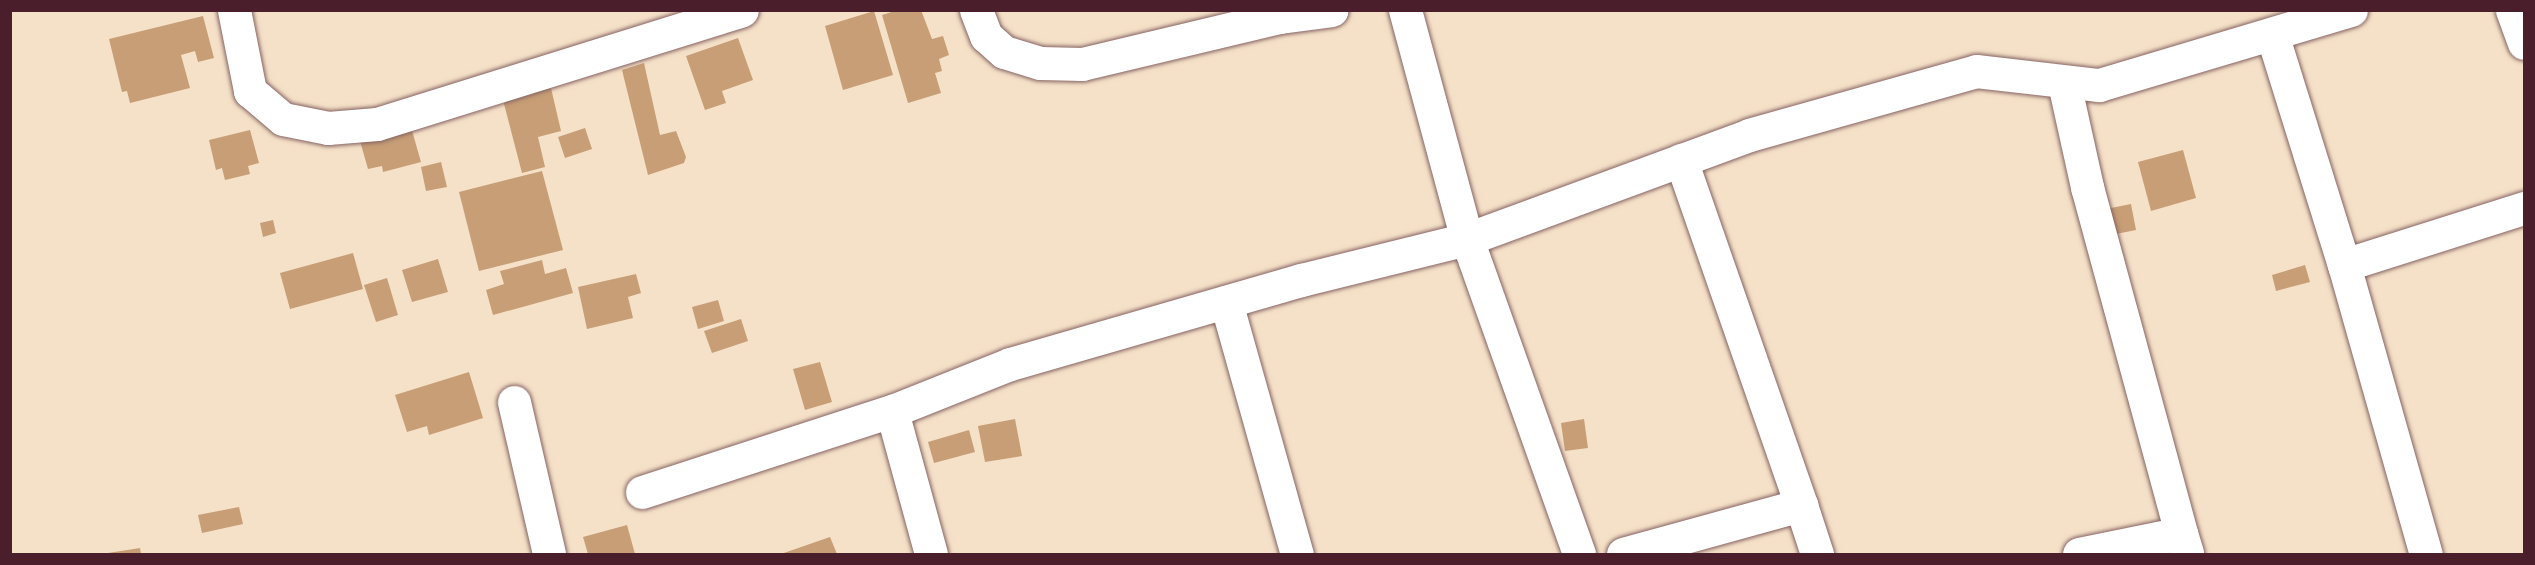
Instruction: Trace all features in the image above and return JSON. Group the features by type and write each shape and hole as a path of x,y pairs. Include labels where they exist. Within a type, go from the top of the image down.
{"street":[{"path":"234,10 250,91 283,119 328,128 377,124 742,10"},
{"path":"976,10 986,36 1004,52 1040,63 1071,64 1279,14 1332,10"},
{"path":"1405,10 1467,239 1579,555"},
{"path":"642,492 892,411 1010,364 1226,302 1467,239 1749,135 1976,71 2023,73 2064,83 2099,85 2350,10"},
{"path":"2512,10 2524,44"},
{"path":"2272,34 2344,265 2426,555"},
{"path":"2064,83 2087,187 2184,544 2079,555"},
{"path":"1681,160 1817,555"},
{"path":"2344,265 2524,208"},
{"path":"1226,302 1297,555"},
{"path":"514,402 549,555"},
{"path":"892,411 931,555"},
{"path":"1623,555 1800,505"}],"building":[{"path":"898,10 921,10 932,39 943,36 949,55 939,59 942,71 935,73 941,93 908,103 882,15"},
{"path":"874,11 893,75 843,90 825,26"},
{"path":"203,16 214,58 198,62 195,51 181,55 190,88 130,103 127,91 122,92 109,39"},
{"path":"738,38 753,80 722,91 726,103 705,110 686,56"},
{"path":"644,63 660,135 676,131 686,157 684,163 648,175 622,70"},
{"path":"551,88 561,131 538,137 545,167 522,173 503,100"},
{"path":"411,127 421,162 383,172 382,166 368,169 360,141"},
{"path":"585,128 592,149 565,158 558,137"},
{"path":"250,130 259,163 248,166 250,174 225,180 222,168 216,170 209,140"},
{"path":"2183,150 2196,198 2151,211 2138,162"},
{"path":"441,162 447,187 426,191 421,167"},
{"path":"542,171 563,250 479,271 459,192"},
{"path":"2131,204 2136,230 2111,235 2106,209"},
{"path":"273,220 276,233 263,237 260,223"},
{"path":"353,253 363,289 290,309 280,273"},
{"path":"438,259 448,292 412,302 402,270"},
{"path":"542,260 545,274 566,268 573,293 493,315 486,290 504,284 500,271"},
{"path":"2305,265 2310,282 2276,291 2272,275"},
{"path":"636,274 641,293 628,297 633,318 587,329 578,287"},
{"path":"387,278 398,315 376,322 364,285"},
{"path":"718,300 724,321 698,329 692,307"},
{"path":"741,319 748,341 712,353 704,331"},
{"path":"820,362 832,402 805,410 793,369"},
{"path":"469,372 483,418 429,435 427,426 407,432 395,395"},
{"path":"1015,419 1022,456 985,462 978,426"},
{"path":"1584,419 1588,448 1565,451 1561,423"},
{"path":"969,430 975,452 934,463 928,442"},
{"path":"239,507 243,524 202,533 198,515"},
{"path":"627,525 635,554 588,554 583,537"},
{"path":"830,537 837,554 781,554"},
{"path":"140,548 141,554 108,554 108,553"}]}
